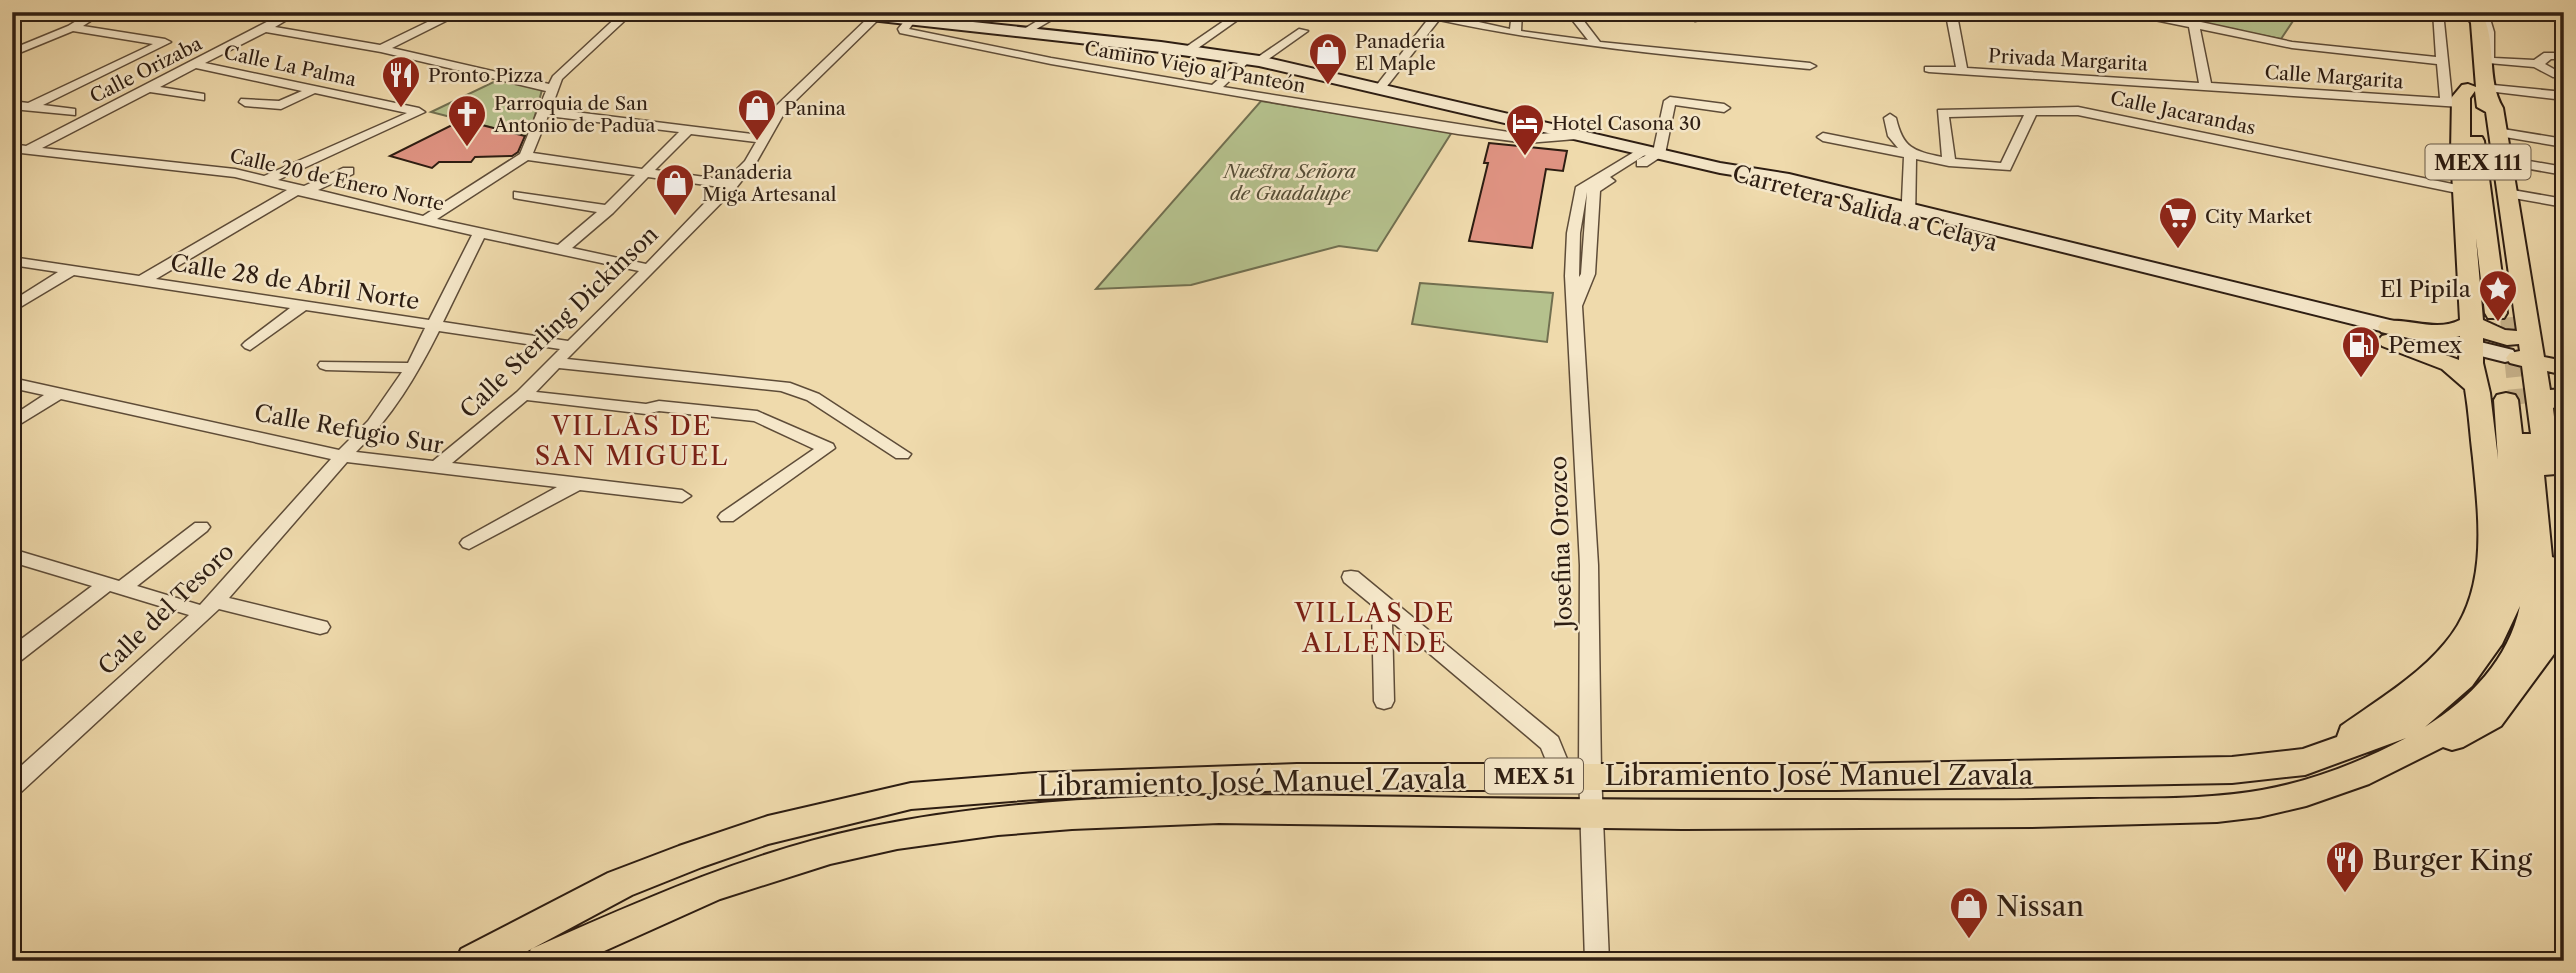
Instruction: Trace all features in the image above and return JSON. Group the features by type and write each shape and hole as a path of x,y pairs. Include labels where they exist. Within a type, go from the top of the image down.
{"main road":[{"name":"Carretera Salida a Celaya","path":"838,12 865,24 904,19 1253,60 1720,168 1779,189 1909,216 2390,334"},
{"name":"MEX 111","path":"2456,12 2463,30 2468,95 2504,315"},
{"name":"MEX 111","path":"2468,95 2485,60 2479,23 2473,12"},
{"name":"Libramiento José Manuel Zavala","path":"544,961 733,879 826,852 913,832 1000,821 1172,811 1397,808 1592,814 2040,813 2225,807 2261,804 2433,748 2490,718 2543,646 2552,603 2554,545 2534,391 2530,335 2494,108 2468,95"},
{"path":"2322,755 2423,683 2456,651 2478,617 2491,574 2492,514 2473,355 2462,190 2468,95"},
{"path":"2390,334 2459,331 2488,383 2534,391 2564,386"},
{"path":"2390,334 2450,364 2505,338 2521,339 2530,335 2564,359"},
{"path":"2473,355 2506,363 2534,391"},
{"path":"2534,391 2564,368"},
{"name":"Libramiento José Manuel Zavala","path":"474,961 620,884 691,856 768,830 911,796 1036,786 1297,777 1836,777 2168,772 2305,762 2406,724 2461,678 2492,636 2509,597 2514,551 2513,479 2534,391"}],"street":[{"name":"Calle Orizaba","path":"12,158 295,12"},
{"path":"425,221 526,156 554,89 554,82 629,12"},
{"path":"948,25 974,12"},
{"path":"1024,32 1060,12"},
{"path":"1187,51 1244,12"},
{"path":"1418,12 1515,33 1597,45 1810,66"},
{"path":"1515,33 1517,12"},
{"path":"1571,12 1597,45"},
{"path":"1938,12 1966,12"},
{"path":"2074,12 2171,12"},
{"path":"2438,12 2442,61 2468,95"},
{"path":"2483,12 2489,32 2485,60 2537,64 2557,75"},
{"path":"12,53 72,28 96,13"},
{"path":"1951,13 1962,71"},
{"path":"2141,14 2193,27 2292,45 2442,61"},
{"path":"381,49 450,15"},
{"path":"1380,88 1436,16"},
{"name":"Camino Viejo al Panteón","path":"904,19 904,30 1051,61 1458,130 1527,139 1576,135"},
{"name":"Calle Sterling Dickinson","path":"436,468 523,395 731,185 750,163 781,108 865,24"},
{"path":"2193,27 2205,85"},
{"path":"30,107 165,42 72,28"},
{"path":"264,29 381,49 554,89"},
{"path":"1214,88 1253,60 1303,32"},
{"path":"2537,64 2548,55 2564,56"},
{"name":"Calle La Palma","path":"194,64 419,112 267,180"},
{"name":"Privada Margarita","path":"1930,69 2205,85"},
{"name":"Calle Margarita","path":"2205,85 2564,96"},
{"path":"148,88 200,97"},
{"path":"245,102 281,105 315,89"},
{"path":"1652,152 1670,101 1724,108"},
{"path":"12,105 71,112"},
{"path":"1823,136 1949,162 2005,167 2032,111"},
{"name":"Calle Jacarandas","path":"1949,162 1942,113 2078,111 2462,190"},
{"path":"544,112 765,139"},
{"path":"1458,130 1481,112"},
{"path":"1890,118 1894,136 1910,154 1909,216"},
{"path":"561,250 608,210 688,130"},
{"path":"2497,132 2564,143"},
{"name":"Calle 20 de Enero Norte","path":"12,148 235,173 425,221 649,269"},
{"name":"Josefina Orozco","path":"1597,961 1592,814 1577,776 1589,565 1575,306 1588,274 1594,189 1652,152"},
{"path":"526,156 731,185"},
{"path":"2501,160 2564,171"},
{"path":"141,281 300,191 348,171"},
{"path":"2507,192 2564,203"},
{"path":"519,195 608,210"},
{"name":"Calle del Tesoro","path":"13,785 210,607 343,456 374,425 412,368 480,232"},
{"name":"Calle 28 de Abril Norte","path":"12,261 570,346"},
{"path":"12,308 71,270"},
{"path":"250,345 302,306"},
{"path":"556,363 784,386 813,397 902,454"},
{"path":"326,365 412,368"},
{"name":"Calle Refugio Sur","path":"12,383 343,456 682,496"},
{"path":"12,425 58,393"},
{"path":"523,395 753,420 816,456 727,517"},
{"path":"469,543 578,483"},
{"path":"12,657 201,527"},
{"path":"12,555 115,585 210,607 320,627"},
{"path":"1351,577 1550,743 1577,776"},
{"path":"1382,603 1384,701"}],"green space":[{"path":"2198,12 2299,12 2281,39 2162,16"},
{"path":"504,77 542,90 529,137 431,112"},
{"name":"Nuestra Señora de Guadalupe","path":"1261,101 1452,132 1377,251 1339,246 1191,285 1096,289"},
{"path":"1420,283 1553,293 1547,342 1412,324"}],"building":[{"name":"Parroquia de San Antonio de Padua","path":"462,120 525,136 518,152 512,156 475,157 471,162 439,162 432,168 390,156"},
{"path":"1489,143 1567,151 1563,171 1546,169 1532,248 1469,241 1488,163 1484,163"}],"tunnel":[{"path":"2512,317 2521,404"}],"place":[{"name":"Panaderia El Maple","path":"1328,86"},
{"name":"Pronto Pizza","path":"401,109"},
{"name":"Panina","path":"757,142"},
{"name":"Parroquia de San Antonio de Padua","path":"467,148"},
{"name":"Hotel Casona 30","path":"1525,157"},
{"name":"Panaderia Miga Artesanal","path":"675,217"},
{"name":"City Market","path":"2178,250"},
{"name":"El Pipila","path":"2498,323"},
{"name":"Pemex","path":"2361,379"},
{"name":"Burger King","path":"2345,894"},
{"name":"Nissan","path":"1969,940"}],"district":[{"name":"VILLAS DE SAN MIGUEL","path":"632,441"},
{"name":"VILLAS DE ALLENDE","path":"1375,628"}]}
